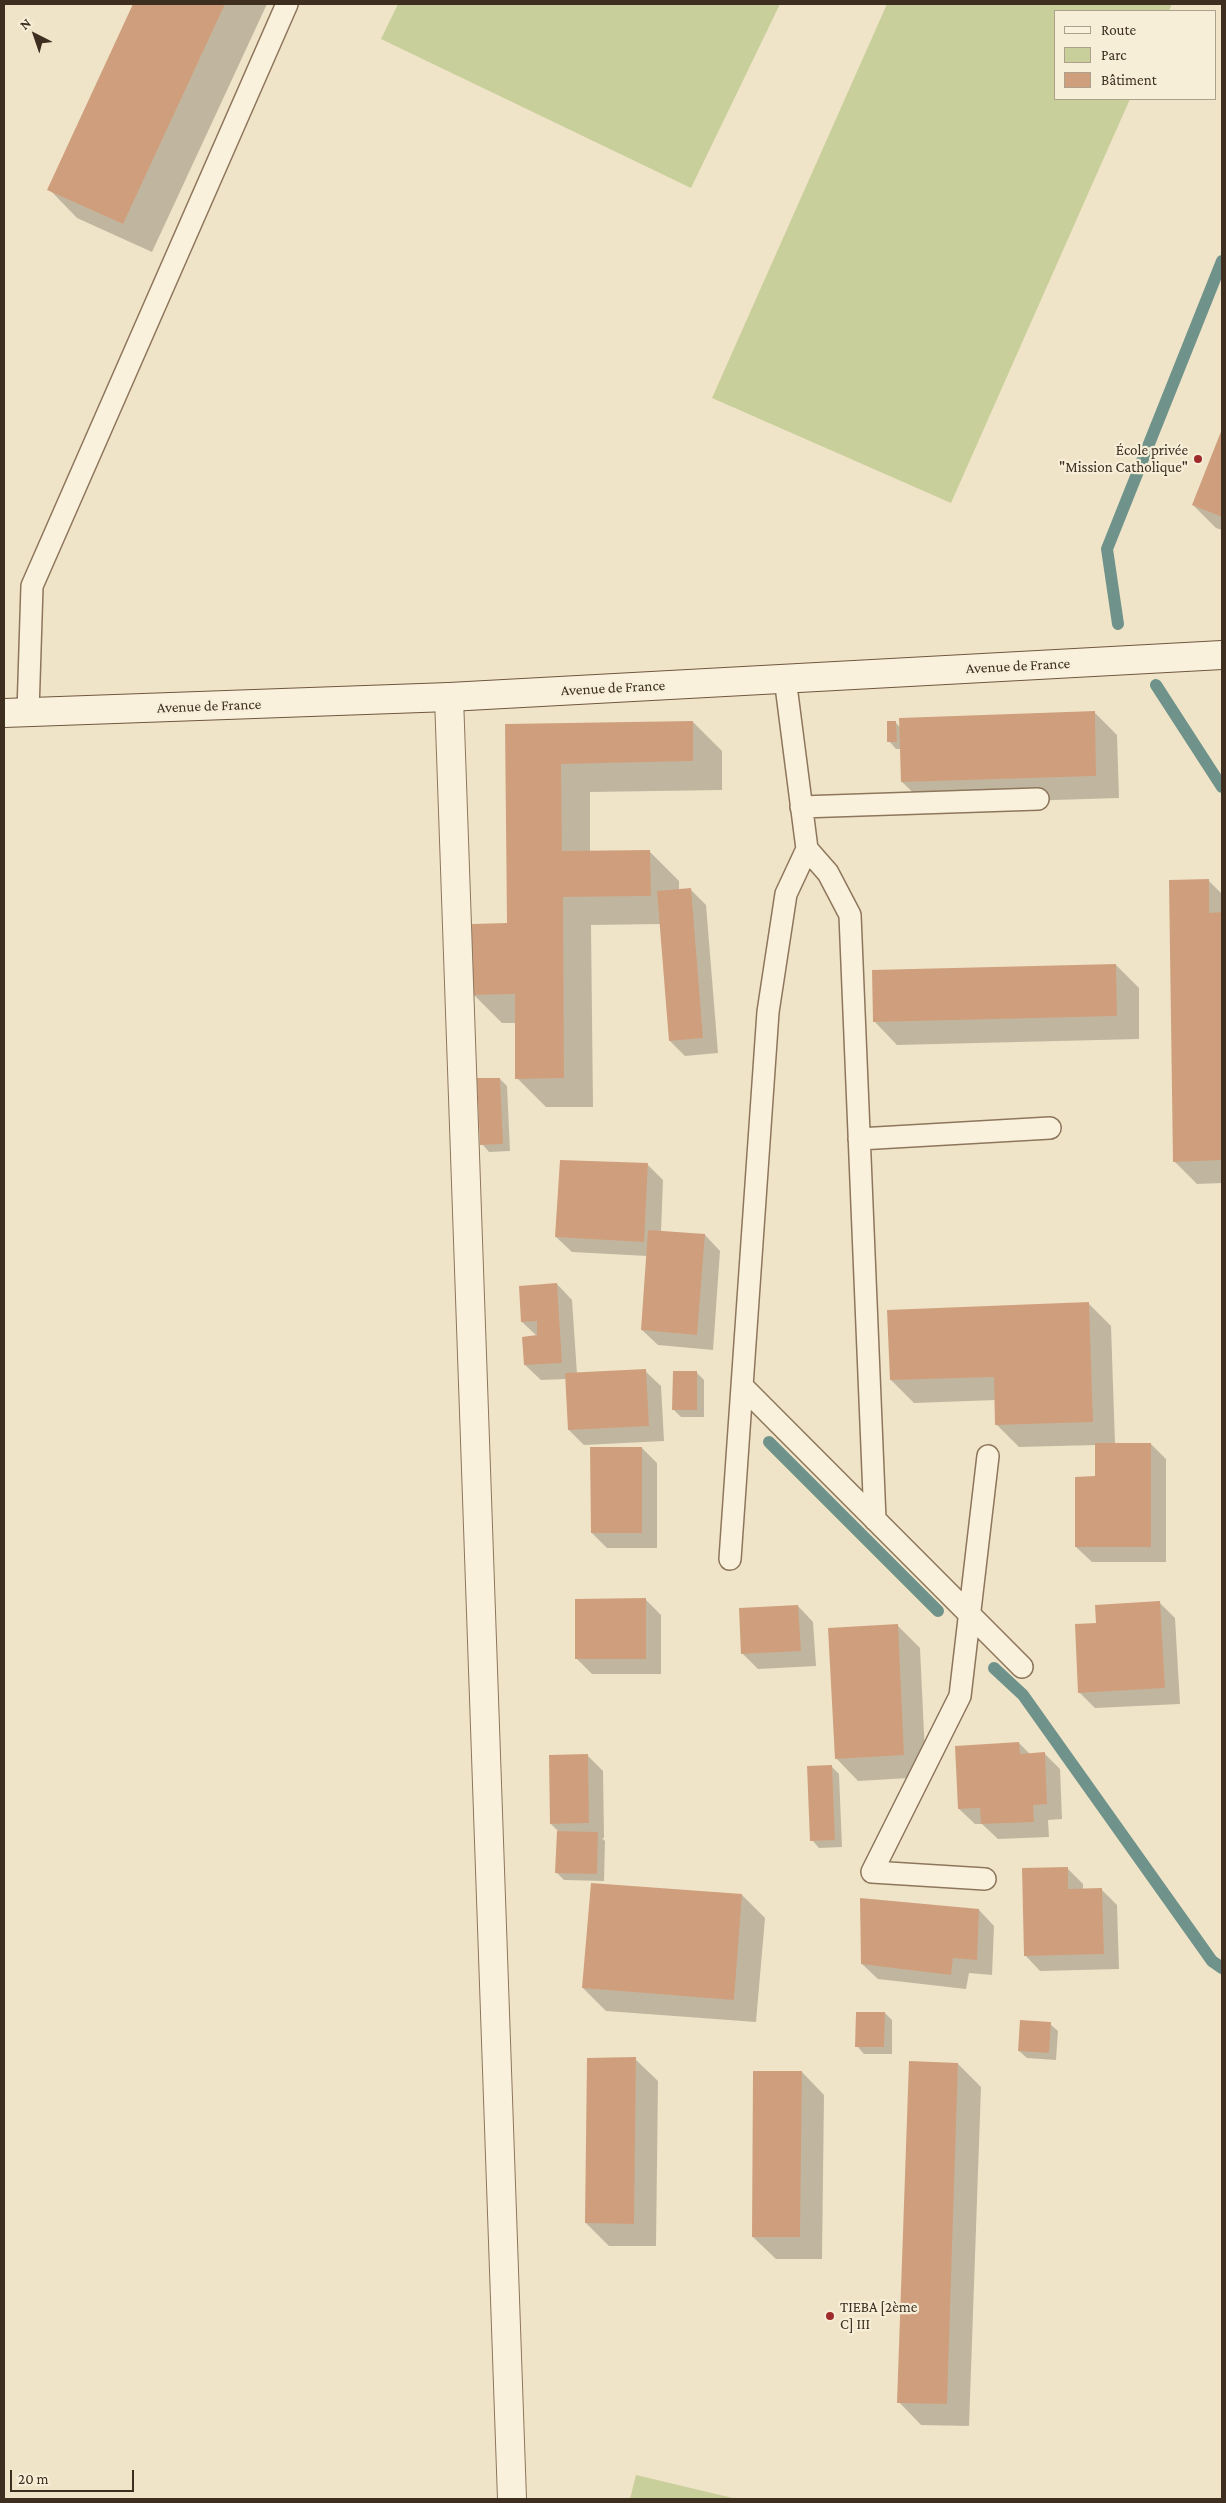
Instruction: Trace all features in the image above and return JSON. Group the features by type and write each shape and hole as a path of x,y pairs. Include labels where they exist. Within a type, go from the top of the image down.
{"street":[{"name":"Avenue de France","path":"16,713 449,697 1222,655"},
{"path":"449,697 512,2499"}],"lane":[{"path":"16,713 32,586 287,4"},
{"path":"730,1559 768,1012 786,894 807,849 785,678"},
{"path":"802,807 1038,799"},
{"path":"807,849 828,873 850,915 875,1520"},
{"path":"859,1139 1050,1128"},
{"path":"742,1386 1022,1667"},
{"path":"985,1879 872,1872 960,1696 988,1456"}],"green space":[{"path":"398,4 780,4 691,188 381,39"},
{"path":"887,4 1172,4 1169,10 1054,10 1054,100 1130,100 951,503 712,398"},
{"path":"636,2475 737,2499 630,2499"}],"building":[{"path":"133,4 225,4 123,224 47,190"},
{"path":"1222,429 1222,517 1192,505"},
{"path":"1095,711 1096,776 901,782 899,718"},
{"path":"693,721 693,761 561,764 562,851 650,850 651,896 563,897 564,1078 515,1079 515,994 472,995 472,924 507,923 505,724"},
{"path":"887,721 896,721 897,742 887,742"},
{"path":"1209,879 1209,913 1222,912 1222,1160 1173,1162 1169,880"},
{"path":"691,888 703,1038 669,1041 657,891"},
{"path":"1116,964 1117,1016 873,1022 872,970"},
{"path":"477,1078 500,1078 503,1144 480,1145"},
{"path":"560,1160 648,1163 644,1242 555,1237"},
{"path":"648,1230 705,1234 697,1335 641,1330"},
{"path":"557,1283 562,1363 524,1365 522,1337 537,1335 537,1321 521,1322 519,1286"},
{"path":"1089,1302 1093,1422 995,1425 994,1377 890,1380 887,1310"},
{"path":"646,1369 649,1426 568,1430 565,1373"},
{"path":"673,1371 697,1371 697,1410 672,1410"},
{"path":"1095,1443 1151,1443 1151,1547 1075,1547 1075,1477 1095,1476"},
{"path":"590,1447 642,1447 642,1533 591,1533"},
{"path":"646,1598 646,1659 575,1659 575,1599"},
{"path":"1160,1601 1165,1688 1078,1693 1075,1624 1096,1623 1095,1605"},
{"path":"798,1605 801,1651 741,1654 739,1608"},
{"path":"898,1624 904,1755 835,1759 828,1628"},
{"path":"1019,1742 1020,1754 1045,1752 1047,1804 1033,1805 1034,1822 981,1824 980,1808 958,1809 955,1746"},
{"path":"588,1754 589,1823 550,1824 549,1755"},
{"path":"832,1765 835,1840 810,1841 807,1766"},
{"path":"557,1831 598,1832 597,1874 555,1873"},
{"path":"1068,1867 1068,1889 1102,1888 1104,1954 1024,1956 1022,1868"},
{"path":"591,1883 742,1894 734,2000 582,1988"},
{"path":"860,1898 979,1909 977,1960 953,1958 951,1975 861,1964"},
{"path":"856,2012 885,2012 884,2047 855,2047"},
{"path":"1020,2020 1051,2022 1049,2053 1018,2051"},
{"path":"636,2057 634,2224 585,2223 587,2058"},
{"path":"909,2061 958,2063 947,2404 897,2403"},
{"path":"753,2071 802,2071 800,2237 752,2237"}],"waterway":[{"path":"1118,624 1107,549 1222,261"},
{"path":"1156,685 1222,787"},
{"path":"769,1442 938,1611"},
{"path":"994,1668 1023,1695 1212,1961 1222,1968"}],"place":[{"name":"École privée \"Mission Catholique\"","path":"1198,459"},
{"name":"TIEBA [2ème C] III","path":"830,2316"}]}
